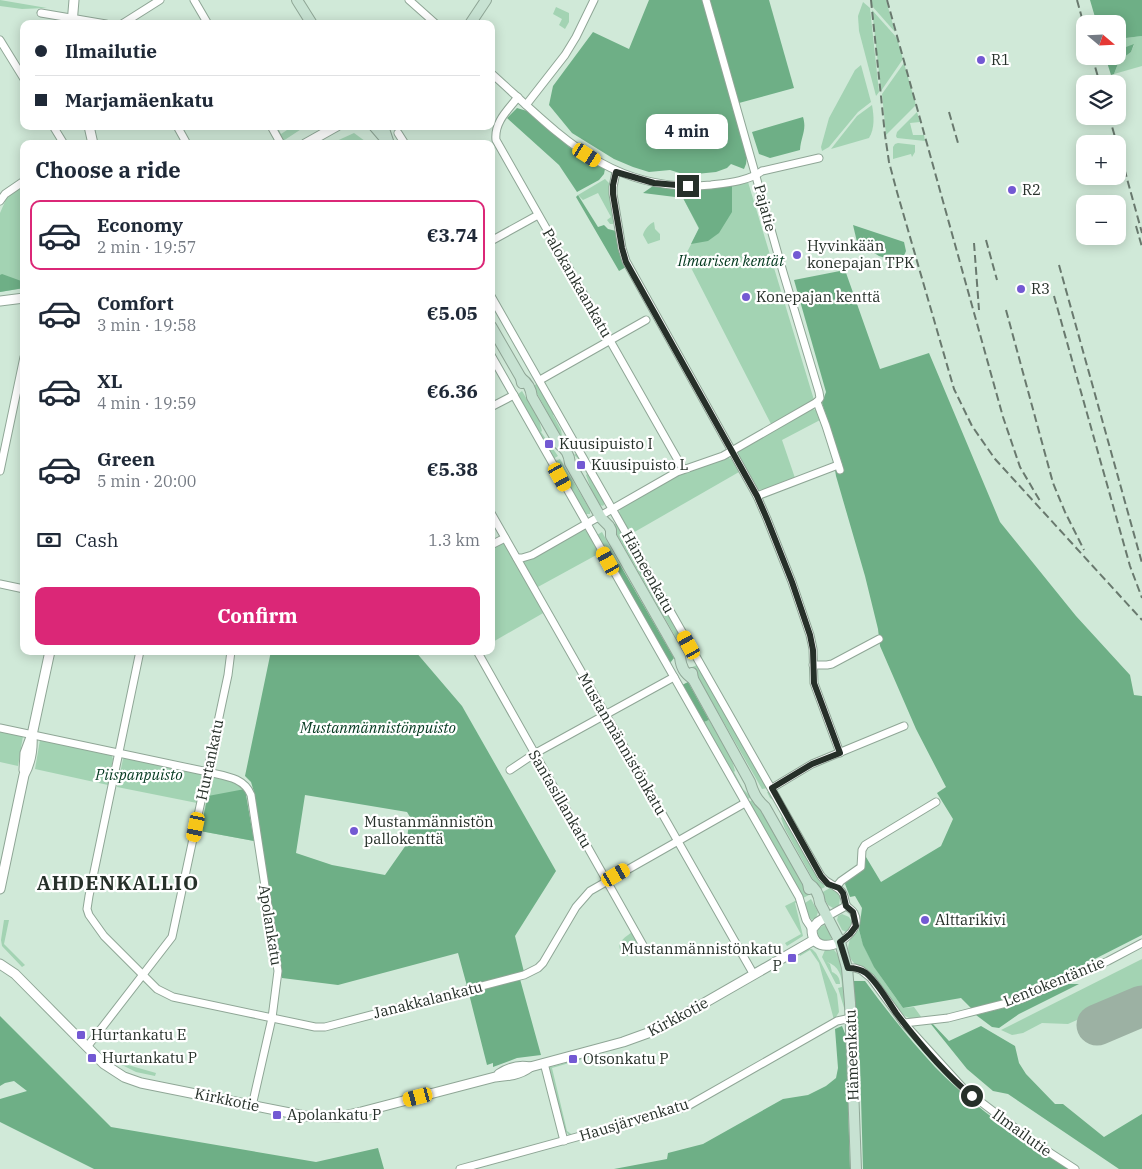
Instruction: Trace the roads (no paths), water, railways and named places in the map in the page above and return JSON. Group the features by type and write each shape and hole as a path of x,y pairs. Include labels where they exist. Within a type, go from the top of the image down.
{"main road":[{"path":"297,0 310,20"},
{"path":"471,20 486,0"},
{"path":"378,130 386,140"},
{"name":"Hämeenkatu","path":"495,333 521,378 527,382 532,390 532,397 559,444 569,456 570,463 600,517 609,526 611,536 680,657 687,662 692,671 693,679 750,782 759,790 764,798 765,807 808,883 809,891 828,916 840,942 848,968 856,1169"}],"street":[{"path":"69,0 69,20"},
{"path":"69,20 74,0"},
{"path":"128,20 160,0"},
{"path":"194,0 206,20"},
{"path":"409,0 432,20"},
{"path":"526,105 549,77 576,37 594,0"},
{"name":"Pajatie","path":"706,0 783,272 820,392 820,398 817,402 839,468 757,496"},
{"path":"41,13 66,20"},
{"path":"0,40 20,72"},
{"path":"495,77 575,148 616,172 654,183 683,186 724,183 756,176 762,171 819,158"},
{"name":"Palokankaankatu","path":"518,97 500,120 495,130 496,140 683,469"},
{"path":"312,140 329,130"},
{"path":"398,132 403,140"},
{"path":"616,172 613,194 626,262 757,496 792,582 810,635 813,650 814,683 840,753"},
{"path":"0,201 5,194 20,184"},
{"path":"495,239 538,215"},
{"path":"0,301 20,298"},
{"name":"Hämeenkatu","path":"495,303 821,876 828,884 836,887 843,893 846,906 853,912 856,926 840,942"},
{"path":"540,380 646,320"},
{"path":"500,342 513,334"},
{"name":"Hämeenkatu","path":"495,362 799,897 806,920 812,929 814,940"},
{"path":"0,471 20,377"},
{"path":"495,405 514,394"},
{"path":"518,558 532,555 683,469 722,456 817,402"},
{"name":"Mustanmännistönkatu","path":"495,520 754,975"},
{"path":"495,543 505,538"},
{"path":"0,584 20,589"},
{"path":"813,665 832,664 879,639"},
{"path":"0,889 24,775 27,744 32,735 49,655"},
{"path":"118,753 139,655"},
{"name":"Hurtankatu","path":"87,1047 172,936 208,772 230,655"},
{"name":"Santasillankatu","path":"478,655 644,947"},
{"path":"510,770 534,754 674,677"},
{"path":"772,788 812,764 904,726"},
{"path":"0,728 208,772"},
{"name":"Janakkalankatu","path":"118,753 88,896 87,909 92,921 142,975 157,989 173,997 315,1027 326,1027 524,975 538,968 576,907 590,891 745,802"},
{"name":"Apolankatu","path":"208,772 238,780 248,787 251,795 278,971 272,1018 252,1106"},
{"path":"836,887 861,866 862,850 865,845 936,802"},
{"path":"812,929 818,922 846,906"},
{"path":"814,940 818,944 826,946 840,942"},
{"name":"Kirkkotie","path":"0,964 15,974 109,1068 130,1080 304,1116 339,1117 494,1077 512,1075 530,1067 640,1037 659,1029 814,940"},
{"name":"Lentokentäntie","path":"904,1023 948,1018 1022,999 1108,961 1142,943"},
{"name":"Ilmailutie","path":"848,968 855,968 866,973 904,1023 964,1089 1036,1143 1075,1169"},
{"name":"Hausjärvenkatu","path":"460,1169 686,1107 837,1021 851,1018"},
{"path":"544,1063 564,1141"}],"railway":[{"path":"871,0 889,162 954,389 972,426 995,459 1142,620"},
{"path":"887,0 1003,417 1020,467 1040,501"},
{"path":"1077,0 1081,15"},
{"path":"1095,65 1097,75"},
{"path":"949,112 958,143"},
{"path":"1112,125 1114,135"},
{"path":"1126,175 1142,233"},
{"path":"1136,226 1142,247"},
{"path":"986,240 997,280"},
{"path":"974,243 979,310"},
{"path":"1059,265 1142,563"},
{"path":"1054,296 1130,566 1142,598"},
{"path":"1006,310 1053,483 1084,550"}],"place":[{"name":"R1","path":"981,60"},
{"name":"R2","path":"1012,190"},
{"name":"Hyvinkään konepajan TPK","path":"797,255"},
{"name":"R3","path":"1021,289"},
{"name":"Konepajan kenttä","path":"746,297"},
{"name":"Kuusipuisto I","path":"549,444"},
{"name":"Kuusipuisto L","path":"581,465"},
{"name":"Mustanmännistön pallokenttä","path":"354,831"},
{"name":"Alttarikivi","path":"925,920"},
{"name":"Mustanmännistönkatu P","path":"792,958"},
{"name":"Hurtankatu E","path":"81,1035"},
{"name":"Hurtankatu P","path":"92,1058"},
{"name":"Otsonkatu P","path":"573,1059"},
{"name":"Apolankatu P","path":"277,1115"}],"district":[{"name":"AHDENKALLIO","path":"118,883"}],"park label":[{"name":"Ilmarisen kentät","path":"731,261"},
{"name":"Mustanmännistönpuisto","path":"378,728"},
{"name":"Piispanpuisto","path":"139,775"}]}
